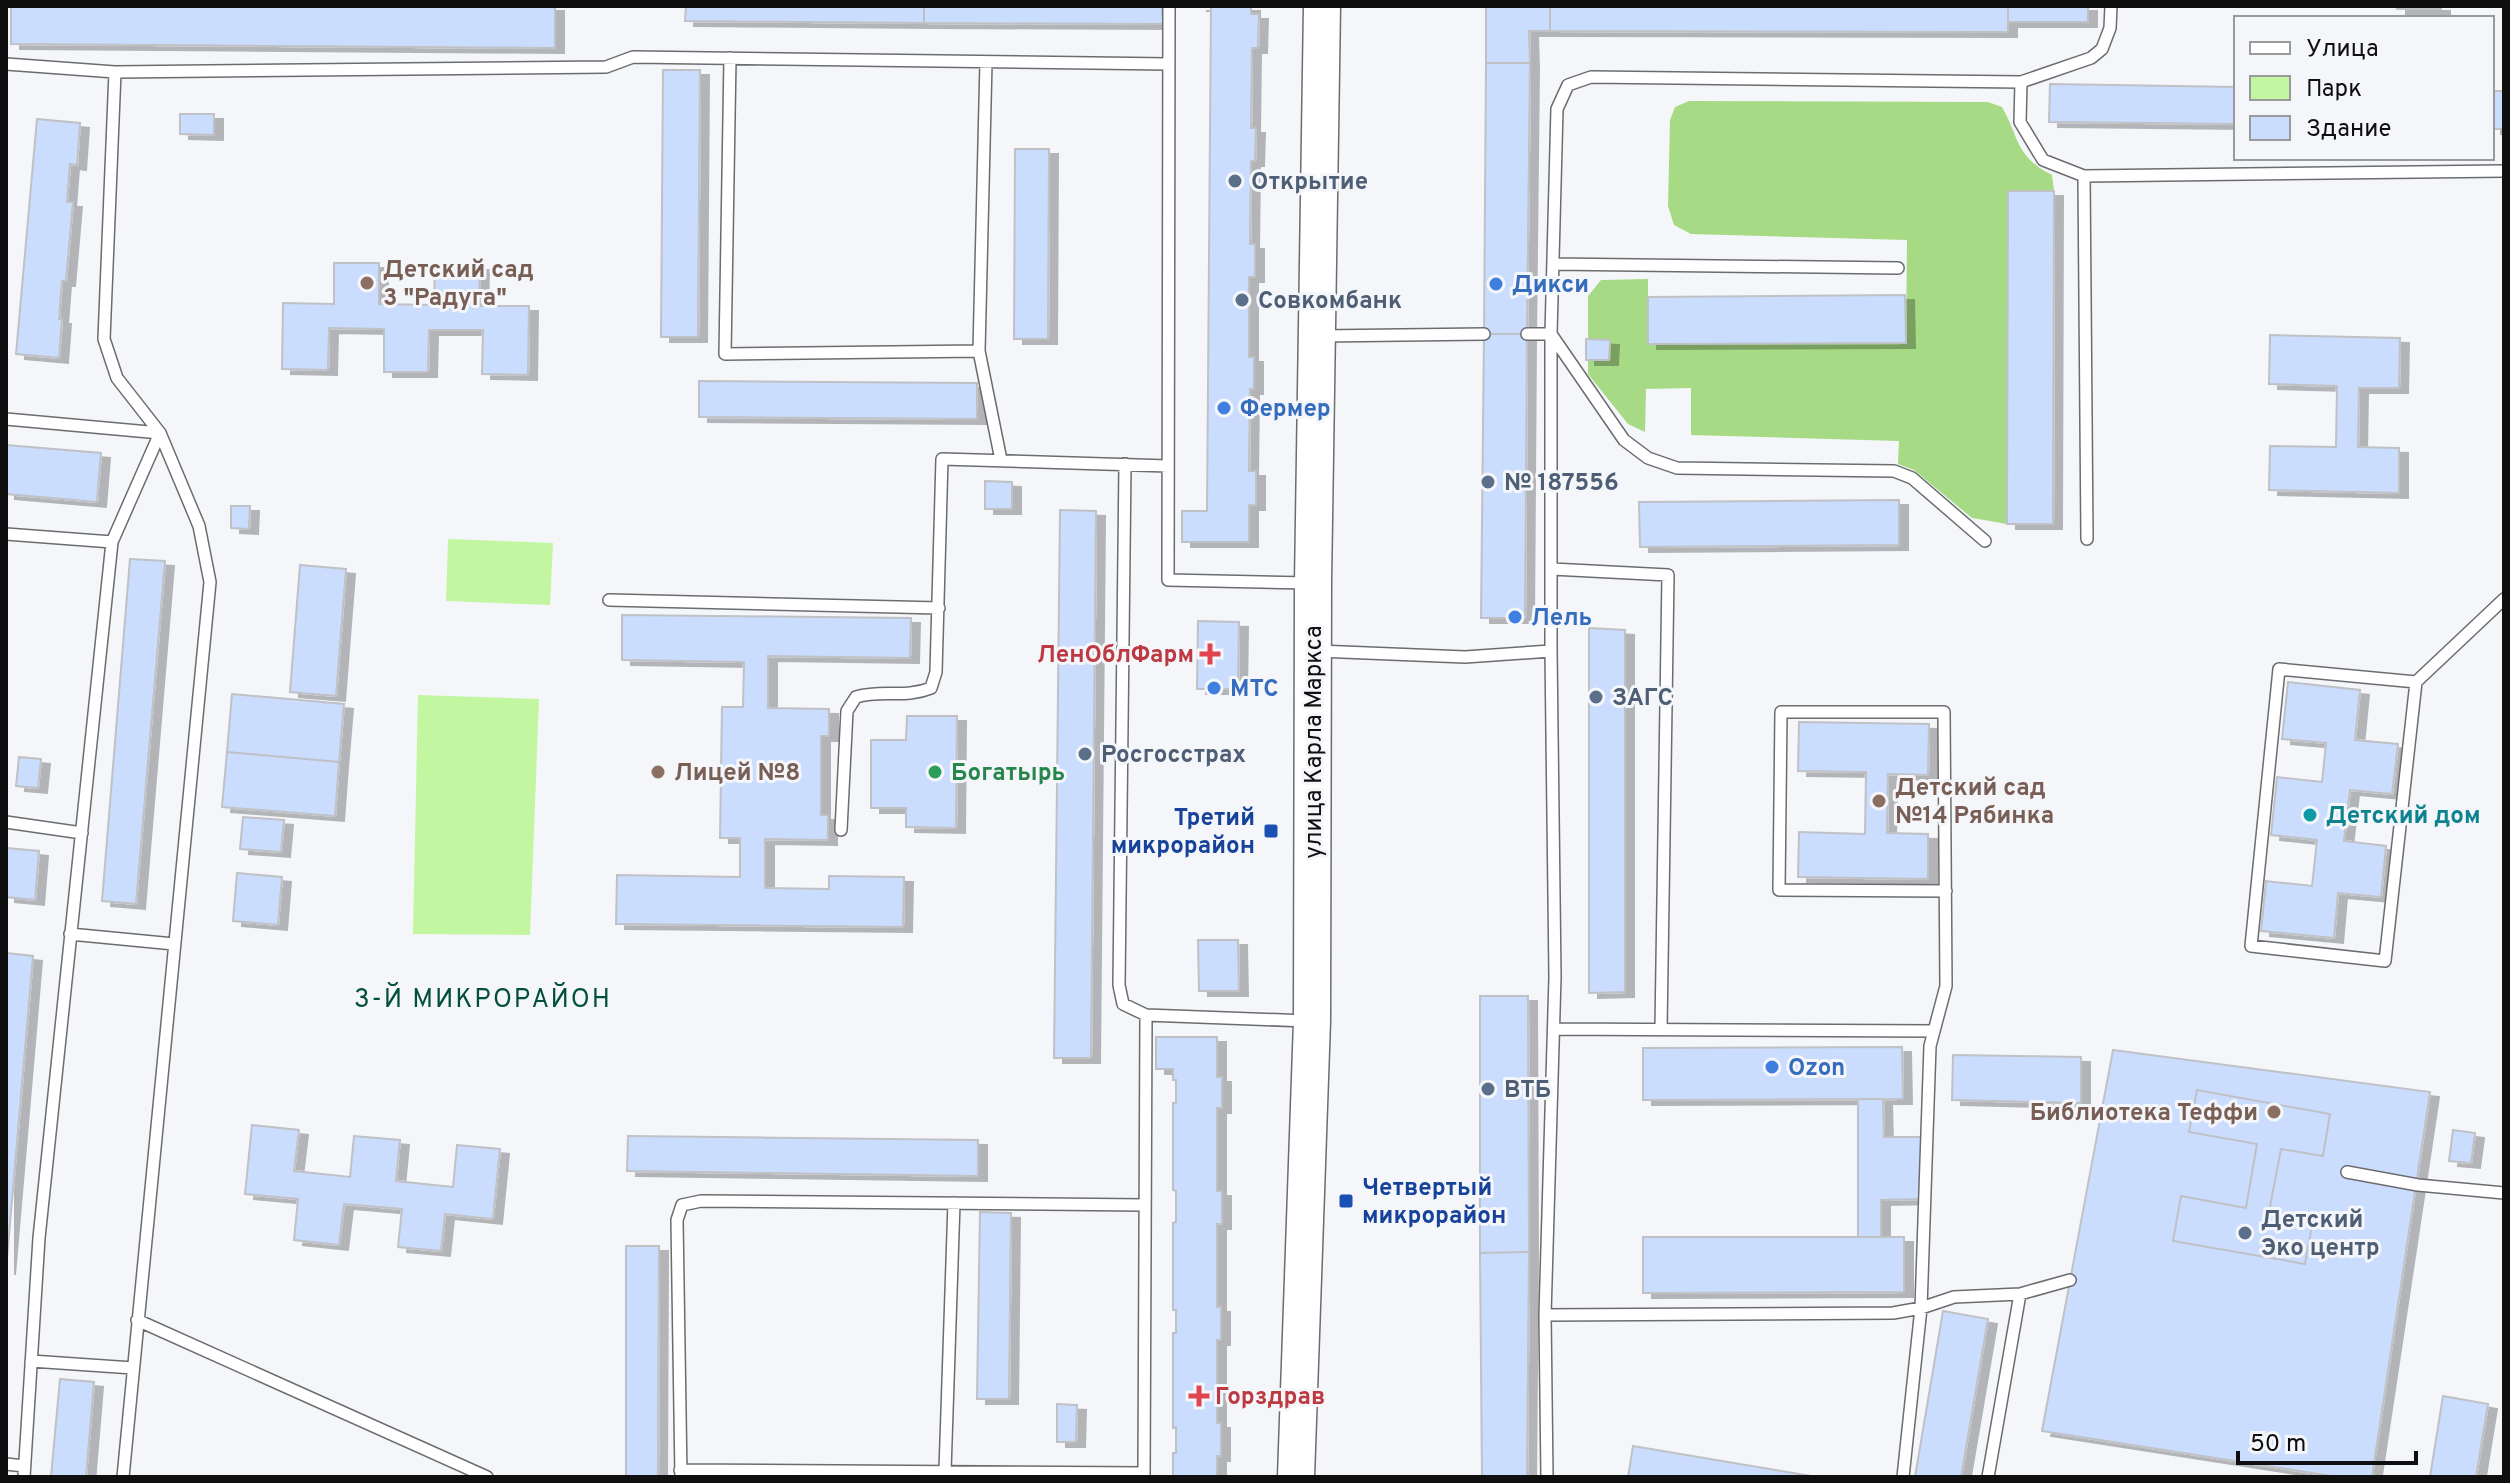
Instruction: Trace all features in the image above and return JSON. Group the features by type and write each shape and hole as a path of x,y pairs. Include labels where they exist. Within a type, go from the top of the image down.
{"main road":[{"name":"улица Карла Маркса","path":"1296,1477 1312,1021 1313,583 1322,6"}],"lane":[{"path":"1169,6 1168,580 1313,583"},
{"path":"1547,1477 1545,1315 1554,1029 1551,334 1557,109 1568,85 1591,77 2021,82 2091,58 2102,49 2110,28 2111,6"},
{"path":"6,64 115,72 606,67 633,57 1169,64"},
{"path":"730,58 725,354 979,351"},
{"path":"986,62 979,351 1001,460"},
{"path":"115,72 104,339 117,378 160,433 199,526 210,582 123,1477"},
{"path":"2021,82 2020,122 2043,160 2084,176 2504,171"},
{"path":"2084,176 2087,539"},
{"path":"1553,264 1898,268"},
{"path":"1316,336 1484,334"},
{"path":"1527,334 1551,334"},
{"path":"1551,334 1624,440 1648,458 1677,468 1894,471 1912,478 1985,541"},
{"path":"6,419 160,433"},
{"path":"6,1464 24,1472 39,1238 112,542 160,433"},
{"path":"841,830 847,711 856,697 873,692 913,695 931,688 936,672 942,459 1168,466"},
{"path":"1125,464 1119,985 1123,1004 1146,1015 1312,1021"},
{"path":"6,534 112,542"},
{"path":"1552,569 1668,575 1661,1029"},
{"path":"2416,682 2279,669 2251,946 2385,961 2416,682 2504,599"},
{"path":"609,600 939,608"},
{"path":"1313,651 1465,657 1551,651"},
{"path":"1903,1477 1921,1308 1930,1046 1946,986 1946,891 1944,712 1781,712 1779,890 1946,891"},
{"path":"6,822 82,833"},
{"path":"70,934 174,944"},
{"path":"1145,1205 701,1201 682,1205 677,1220 681,1473 945,1471 1144,1475 1146,1015"},
{"path":"1554,1029 1934,1031"},
{"path":"2347,1172 2418,1185 2504,1193"},
{"path":"945,1471 954,1203"},
{"path":"1545,1315 1893,1313 1954,1297 2020,1294 2070,1280"},
{"path":"1988,1477 2020,1294"},
{"path":"137,1320 487,1477"},
{"path":"31,1361 133,1368"}],"green space":[{"path":"1689,101 1988,102 2002,107 2025,154 2052,175 2054,191 2008,191 2007,524 1972,518 1914,470 1898,464 1899,441 1691,435 1691,388 1646,389 1645,432 1628,424 1588,374 1588,296 1601,280 1648,279 1648,344 1906,342 1907,240 1691,234 1674,225 1668,206 1670,120 1675,107"},
{"path":"448,539 553,543 550,605 446,601"},
{"path":"418,695 539,699 530,935 413,934"}],"building":[{"path":"11,6 555,6 555,48 11,44"},
{"path":"686,6 924,6 924,23 685,21"},
{"path":"924,6 1162,6 1163,24 924,23"},
{"path":"1211,6 1251,6 1251,14 1259,14 1258,48 1252,48 1251,128 1256,128 1255,161 1251,161 1250,244 1255,244 1255,277 1249,277 1249,357 1254,357 1254,389 1250,389 1249,471 1256,471 1256,505 1249,505 1249,542 1182,542 1182,511 1207,511"},
{"path":"1486,6 1550,6 1550,31 1529,31 1530,63 1486,63"},
{"path":"1550,6 2008,6 2008,32 1550,31"},
{"path":"2008,6 2088,6 2088,22 2008,22"},
{"path":"2397,6 2441,6 2441,9 2397,9"},
{"path":"1486,63 1530,63 1527,334 1484,334"},
{"path":"663,70 700,70 698,337 661,337"},
{"path":"2050,84 2234,87 2234,124 2049,122"},
{"path":"2494,91 2504,91 2504,129 2494,129"},
{"path":"180,114 214,114 214,135 180,134"},
{"path":"37,119 80,123 77,165 70,164 67,202 73,202 66,281 62,281 59,358 16,354"},
{"path":"1015,149 1049,149 1048,339 1014,339"},
{"path":"2008,191 2054,191 2053,524 2007,524"},
{"path":"334,263 379,263 379,304 434,305 435,264 480,265 479,306 529,306 528,375 482,374 483,330 429,330 428,372 384,372 384,329 329,328 328,370 282,369 283,303 334,304"},
{"path":"1905,295 1906,343 1648,344 1648,297"},
{"path":"1484,334 1527,334 1525,618 1481,618"},
{"path":"2270,335 2400,338 2399,388 2359,388 2358,447 2399,448 2399,493 2269,490 2270,446 2336,447 2337,386 2269,384"},
{"path":"1586,339 1610,340 1609,360 1586,360"},
{"path":"699,381 977,383 977,419 699,417"},
{"path":"6,445 101,453 97,502 6,494"},
{"path":"985,481 1012,482 1012,509 985,509"},
{"path":"1899,500 1899,545 1640,547 1639,502"},
{"path":"231,506 250,506 249,529 231,528"},
{"path":"1060,510 1096,511 1091,1058 1054,1058"},
{"path":"130,559 165,561 136,904 102,901"},
{"path":"300,565 346,569 336,696 290,692"},
{"path":"622,615 911,618 910,658 768,656 768,708 829,709 829,736 821,736 821,815 828,815 828,840 765,839 765,888 829,889 829,876 904,877 903,927 616,924 617,875 740,877 740,838 720,838 722,707 743,707 744,662 622,660"},
{"path":"1198,621 1239,622 1238,689 1197,689"},
{"path":"1589,628 1625,630 1625,992 1589,993"},
{"name":"Детский дом","path":"2288,682 2360,690 2355,740 2398,744 2392,794 2350,790 2344,841 2386,846 2381,897 2338,893 2334,938 2261,931 2266,881 2312,886 2317,840 2271,835 2277,777 2322,782 2326,743 2282,739"},
{"path":"232,694 344,704 339,762 227,752"},
{"path":"907,716 957,716 956,828 906,827 906,808 871,808 871,740 906,740"},
{"path":"1799,722 1929,724 1928,775 1888,774 1887,833 1928,834 1928,879 1798,877 1799,832 1865,834 1866,772 1798,771"},
{"path":"227,752 339,762 335,816 222,807"},
{"path":"19,757 41,759 38,788 16,786"},
{"path":"243,817 284,820 281,852 240,849"},
{"path":"6,848 39,851 35,900 6,897"},
{"path":"237,873 282,877 278,925 233,921"},
{"path":"1198,940 1238,940 1239,991 1199,991"},
{"path":"6,953 33,956 6,1270"},
{"path":"1480,996 1528,996 1529,1252 1480,1253"},
{"path":"1156,1037 1217,1037 1217,1077 1222,1077 1222,1108 1217,1108 1217,1191 1222,1191 1222,1224 1217,1224 1217,1307 1221,1307 1221,1340 1217,1340 1217,1423 1221,1423 1221,1456 1217,1456 1217,1477 1173,1477 1173,1453 1176,1453 1176,1427 1173,1428 1173,1333 1176,1333 1176,1310 1173,1310 1173,1223 1176,1222 1176,1191 1173,1190 1173,1103 1176,1103 1176,1080 1173,1080 1173,1069 1156,1069"},
{"path":"1902,1047 1903,1099 1643,1100 1643,1048"},
{"name":"Детский Эко центр","path":"2113,1050 2430,1092 2372,1477 2338,1477 2042,1431"},
{"path":"1953,1055 2081,1057 2081,1103 1952,1100"},
{"path":"2197,1090 2330,1114 2323,1156 2281,1149 2269,1212 2313,1220 2305,1264 2173,1241 2181,1196 2246,1208 2257,1144 2189,1132"},
{"path":"1858,1099 1883,1099 1884,1137 1921,1137 1921,1199 1881,1200 1881,1237 1858,1237"},
{"path":"252,1125 299,1130 294,1171 350,1177 354,1136 400,1140 396,1181 453,1187 457,1145 500,1149 493,1219 445,1214 441,1251 398,1247 402,1209 344,1204 339,1245 294,1240 298,1199 245,1194"},
{"path":"2453,1130 2475,1133 2471,1163 2449,1161"},
{"path":"628,1136 978,1140 978,1176 627,1171"},
{"path":"980,1212 1011,1213 1009,1399 977,1399"},
{"path":"1643,1237 1904,1237 1904,1292 1643,1293"},
{"path":"626,1246 659,1246 658,1477 626,1477"},
{"path":"1529,1252 1527,1477 1482,1477 1480,1253"},
{"path":"1943,1311 1988,1319 1961,1477 1915,1477"},
{"path":"60,1379 94,1382 86,1477 51,1477"},
{"path":"2443,1396 2488,1404 2476,1477 2430,1477"},
{"path":"1057,1404 1077,1405 1076,1442 1057,1442"},
{"path":"1633,1446 1817,1477 1628,1477"}],"place":[{"name":"Открытие","path":"1235,181"},
{"name":"Детский сад 3 \"Радуга\"","path":"367,283"},
{"name":"Дикси","path":"1496,284"},
{"name":"Совкомбанк","path":"1242,300"},
{"name":"Фермер","path":"1224,408"},
{"name":"№ 187556","path":"1488,482"},
{"name":"Лель","path":"1515,617"},
{"name":"ЛенОблФарм","path":"1210,654"},
{"name":"МТС","path":"1214,688"},
{"name":"ЗАГС","path":"1596,697"},
{"name":"Росгосстрах","path":"1085,754"},
{"name":"Лицей №8","path":"658,772"},
{"name":"Богатырь","path":"935,772"},
{"name":"Детский сад №14 Рябинка","path":"1879,801"},
{"name":"Детский дом","path":"2310,815"},
{"name":"Третий микрорайон","path":"1271,831"},
{"name":"Ozon","path":"1772,1067"},
{"name":"ВТБ","path":"1488,1089"},
{"name":"Библиотека Теффи","path":"2274,1112"},
{"name":"Четвертый микрорайон","path":"1346,1201"},
{"name":"Детский Эко центр","path":"2245,1233"},
{"name":"Горздрав","path":"1199,1396"}],"district":[{"name":"3-Й МИКРОРАЙОН","path":"483,998"}]}
